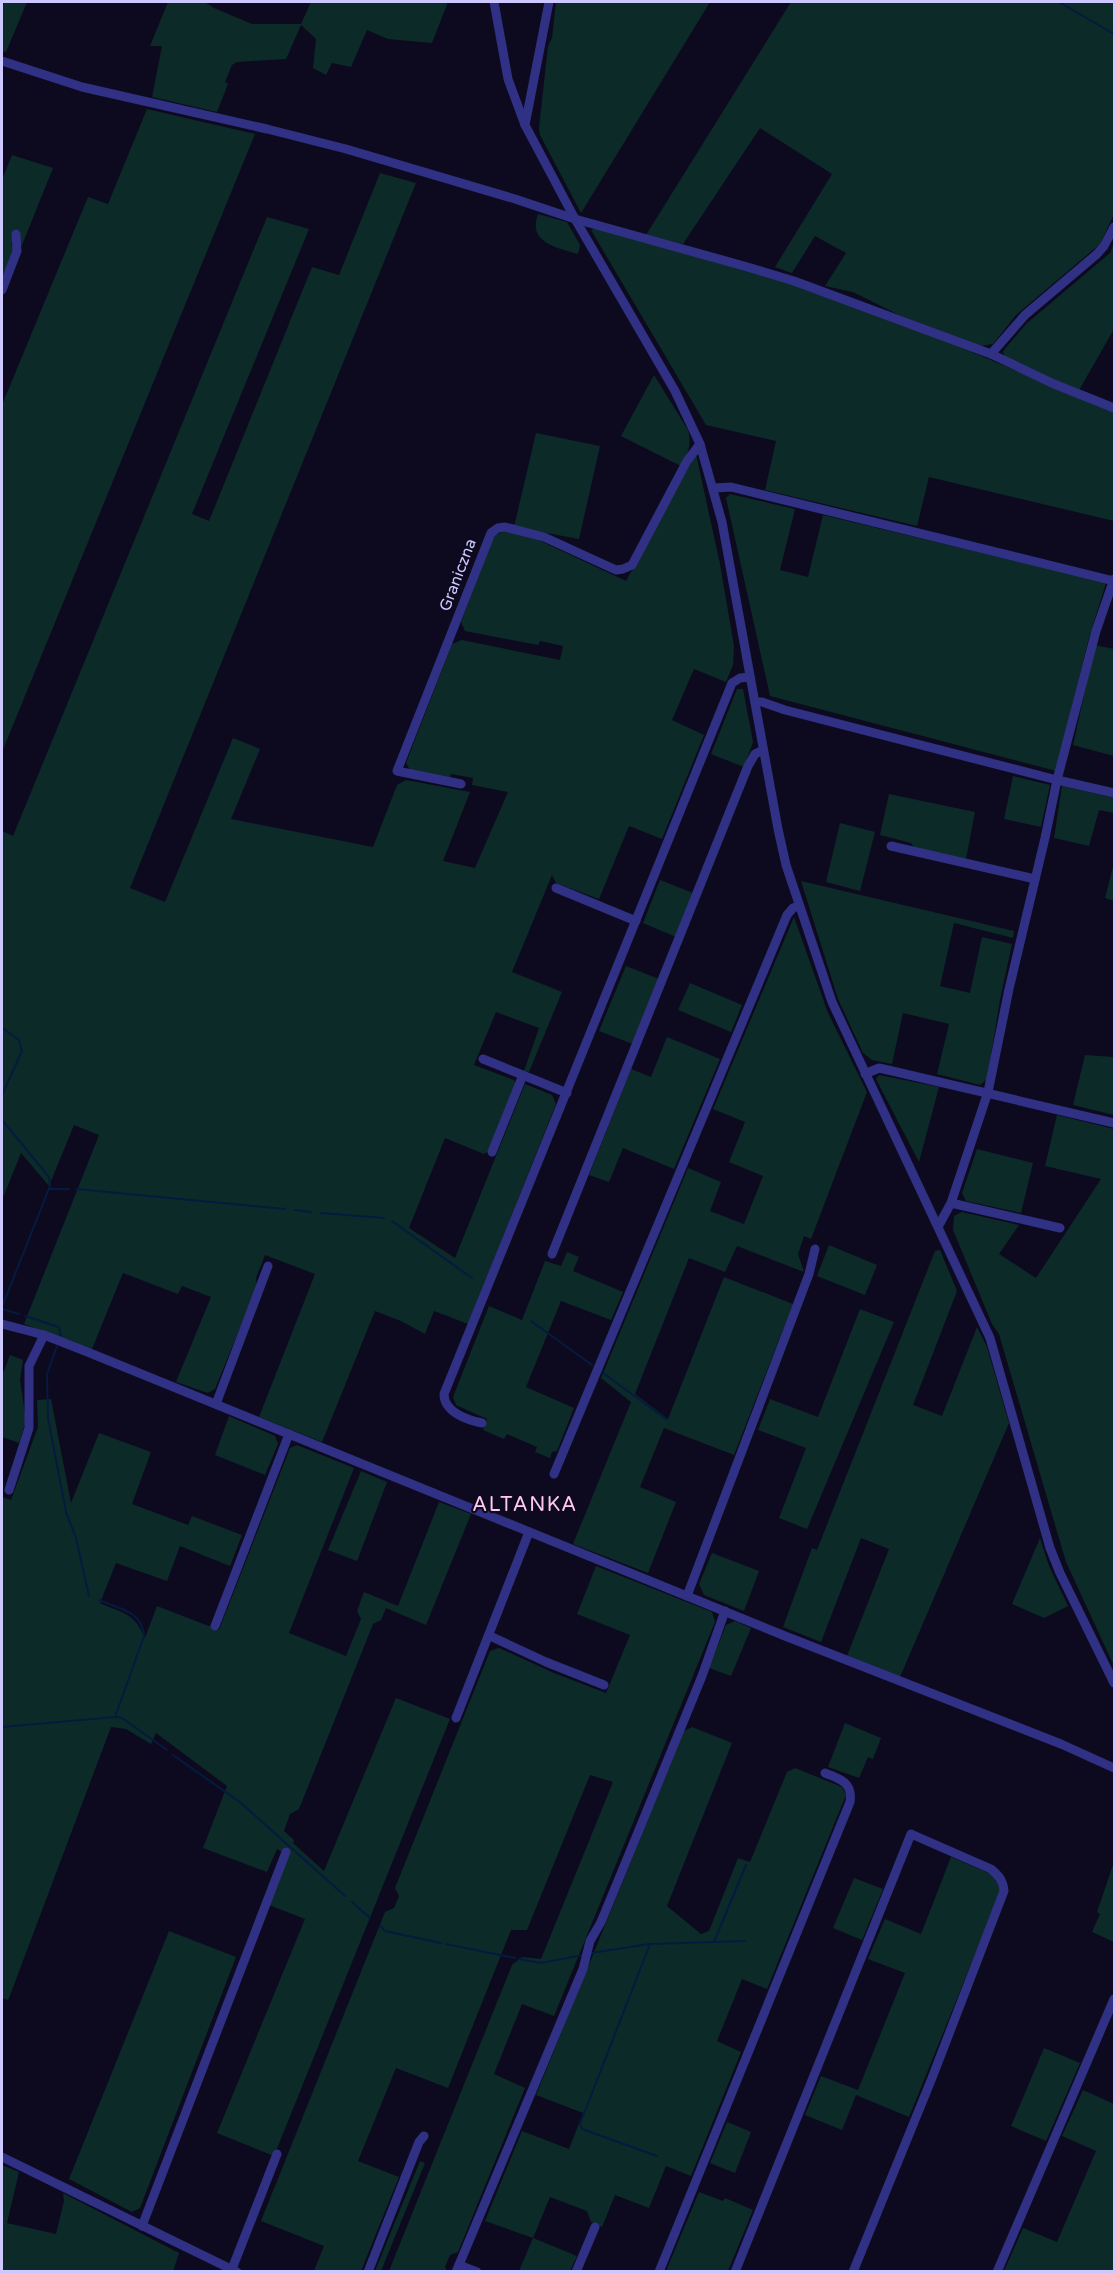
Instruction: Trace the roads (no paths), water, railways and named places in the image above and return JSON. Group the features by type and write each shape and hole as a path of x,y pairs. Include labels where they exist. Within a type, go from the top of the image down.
{"street":[{"path":"494,2 508,79 525,125 575,219 675,391 700,444 722,522 782,850 799,906 832,1002 939,1225 992,1345 1050,1548 1114,1683"},
{"path":"525,125 549,2"},
{"path":"2,61 82,87 346,149 575,219 794,281 991,354 1054,384 1114,408"},
{"path":"991,354 1025,315 1097,255 1114,227"},
{"path":"2,290 17,251 15,234"},
{"name":"Graniczna","path":"461,784 397,771 491,533 498,528 505,527 544,537 616,570 628,568 632,565 687,461 700,444"},
{"path":"714,488 731,487 1114,580 1096,631 1057,780 988,1092 951,1203 939,1225"},
{"path":"482,1424 457,1414 448,1407 444,1394 732,683 740,678 750,677"},
{"path":"755,702 1114,793"},
{"path":"552,1254 748,766 755,754 763,750"},
{"path":"891,846 1035,879"},
{"path":"556,888 636,921"},
{"path":"554,1474 787,915 793,908 799,906"},
{"path":"483,1059 567,1093"},
{"path":"865,1074 879,1068 1114,1123"},
{"path":"492,1152 523,1075"},
{"path":"951,1203 1060,1228"},
{"path":"687,1596 809,1274 815,1249"},
{"path":"216,1404 268,1266"},
{"path":"2,1324 44,1335 687,1596 1061,1744 1114,1768"},
{"path":"9,1490 29,1428 29,1366 44,1335"},
{"path":"215,1626 289,1434"},
{"path":"456,1718 529,1532"},
{"path":"477,2271 458,2268 583,1969 590,1941 601,1922 646,1813 702,1676 725,1611"},
{"path":"490,1636 604,1685"},
{"path":"659,2271 850,1802 851,1792 845,1782 825,1773"},
{"path":"735,2271 911,1834 991,1869 1000,1876 1004,1883 1004,1892 932,2078 853,2271"},
{"path":"142,2226 286,1852"},
{"path":"997,2271 1114,1999"},
{"path":"368,2271 419,2142 424,2136"},
{"path":"2,2157 235,2270 277,2154"},
{"path":"576,2271 595,2227"}],"waterway":[{"path":"1059,2 1114,34"},
{"path":"2,1028 19,1040 22,1051 2,1095"},
{"path":"2,1120 49,1177 50,1186 2,1307"},
{"path":"50,1189 69,1189"},
{"path":"76,1189 285,1209"},
{"path":"295,1210 311,1212"},
{"path":"321,1213 384,1218"},
{"path":"392,1221 472,1278"},
{"path":"2,1309 19,1314"},
{"path":"25,1316 59,1327 61,1337"},
{"path":"531,1321 592,1365"},
{"path":"57,1346 47,1374 48,1418 66,1512 76,1538 89,1596"},
{"path":"603,1373 666,1419"},
{"path":"2,1727 115,1717 144,1636 139,1621 134,1616 99,1600"},
{"path":"117,1717 122,1718 167,1750"},
{"path":"173,1755 241,1803 345,1896"},
{"path":"714,1942 746,1865"},
{"path":"352,1902 370,1918"},
{"path":"380,1926 385,1931 441,1943"},
{"path":"591,1953 650,1944 745,1941"},
{"path":"446,1944 515,1958"},
{"path":"650,1944 580,2124 582,2129 657,2156"},
{"path":"519,1959 541,1963 583,1955"}],"district":[{"name":"ALTANKA","path":"525,1505"}]}
